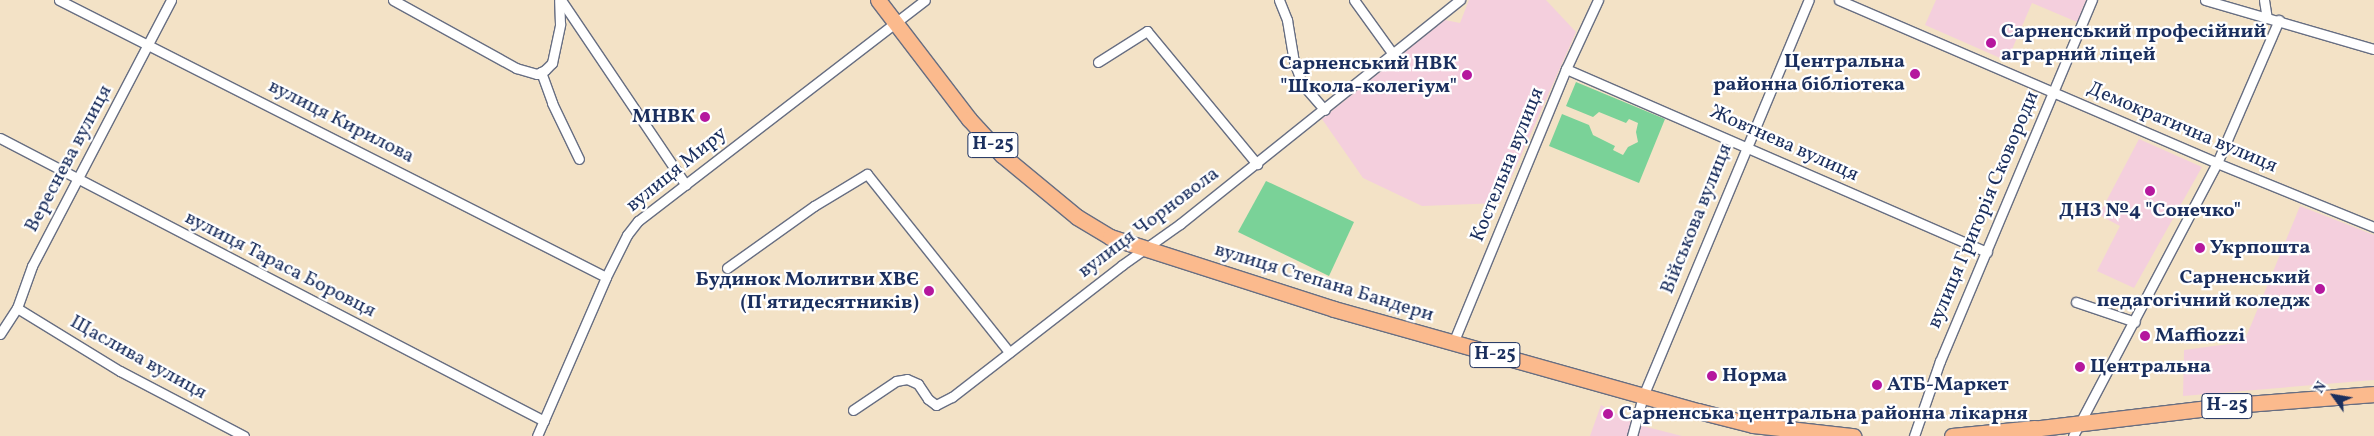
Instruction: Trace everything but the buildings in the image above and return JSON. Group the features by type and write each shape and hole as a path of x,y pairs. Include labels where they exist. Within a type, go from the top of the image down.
{"main road":[{"name":"вулиця Степана Бандери","path":"878,0 969,119 1002,155 1077,218 1110,237 1334,309 1643,396 1753,424 1853,436"},
{"name":"Н-25","path":"1952,436 2234,405 2374,394"}],"street":[{"name":"вулиця Кирилова","path":"59,0 606,277"},
{"name":"Вереснева вулиця","path":"0,334 17,308 32,266 171,0"},
{"path":"393,0 516,68 537,74 552,63 560,23 560,0"},
{"path":"560,0 686,185"},
{"name":"вулиця Миру","path":"537,436 606,277 627,235 638,221 924,0"},
{"path":"1279,0 1287,20 1297,70 1303,85 1325,110"},
{"path":"1354,0 1393,54"},
{"name":"вулиця Чорновола","path":"853,410 896,381 907,379 918,384 928,400 936,405 944,402 1144,249 1180,224 1325,110 1460,0"},
{"name":"Костельна вулиця","path":"1453,343 1566,69 1598,0"},
{"name":"Військова вулиця","path":"1632,436 1643,396 1746,146 1809,0"},
{"name":"Демократична вулиця","path":"1839,0 2217,163 2374,227"},
{"name":"вулиця Григорія Сковороди","path":"1914,436 1940,361 2092,0"},
{"path":"2205,0 2374,49"},
{"path":"2264,0 2267,18"},
{"path":"560,23 569,20 576,21"},
{"path":"2073,436 2135,322 2217,163 2279,20"},
{"path":"1098,62 1148,31 1257,164"},
{"name":"Жовтнева вулиця","path":"1566,69 1987,252"},
{"path":"541,72 552,103 579,159"},
{"name":"вулиця Тараса Боровця","path":"0,138 544,421"},
{"path":"727,268 814,206 867,174 1009,352"},
{"path":"2076,302 2135,322"},
{"name":"Щаслива вулиця","path":"17,308 120,371 244,436"}],"shaded area":[{"name":"Сарненський НВК \"Школа-колегіум\"","path":"1469,0 1546,0 1576,32 1500,203 1422,206 1363,178 1322,119 1445,20 1460,23"},
{"name":"Сарненський професійний аграрний ліцей","path":"1936,0 2086,0 2077,22 2032,3 2007,61 1925,25"},
{"name":"ДНЗ №4 \"Сонечко\"","path":"2139,139 2202,167 2134,288 2097,271 2120,226 2099,215"},
{"name":"Сарненський педагогічний коледж","path":"2300,206 2374,235 2374,380 2183,396 2184,350 2244,342"},
{"name":"Сарненська центральна районна лікарня","path":"1601,405 1635,424 1682,436 1590,436"}],"green space":[{"path":"1576,82 1665,119 1639,183 1549,146 1562,114 1589,125 1593,135 1615,146 1613,150 1623,155 1628,147 1638,142 1636,132 1638,123 1629,119 1626,123 1599,112 1593,117 1566,106"},
{"path":"1266,181 1354,222 1329,276 1238,232"}],"place":[{"name":"Сарненський професійний аграрний ліцей","path":"1991,43"},
{"name":"Центральна районна бібліотека","path":"1915,74"},
{"name":"Сарненський НВК \"Школа-колегіум\"","path":"1467,75"},
{"name":"МНВК","path":"705,117"},
{"name":"ДНЗ №4 \"Сонечко\"","path":"2150,191"},
{"name":"Укрпошта","path":"2200,248"},
{"name":"Сарненський педагогічний коледж","path":"2320,289"},
{"name":"Будинок Молитви ХВЄ (П'ятидесятників)","path":"929,291"},
{"name":"Maffiozzi","path":"2145,336"},
{"name":"Центральна","path":"2080,367"},
{"name":"Норма","path":"1712,376"},
{"name":"АТБ-Маркет","path":"1877,385"},
{"name":"Сарненська центральна районна лікарня","path":"1608,414"}]}
